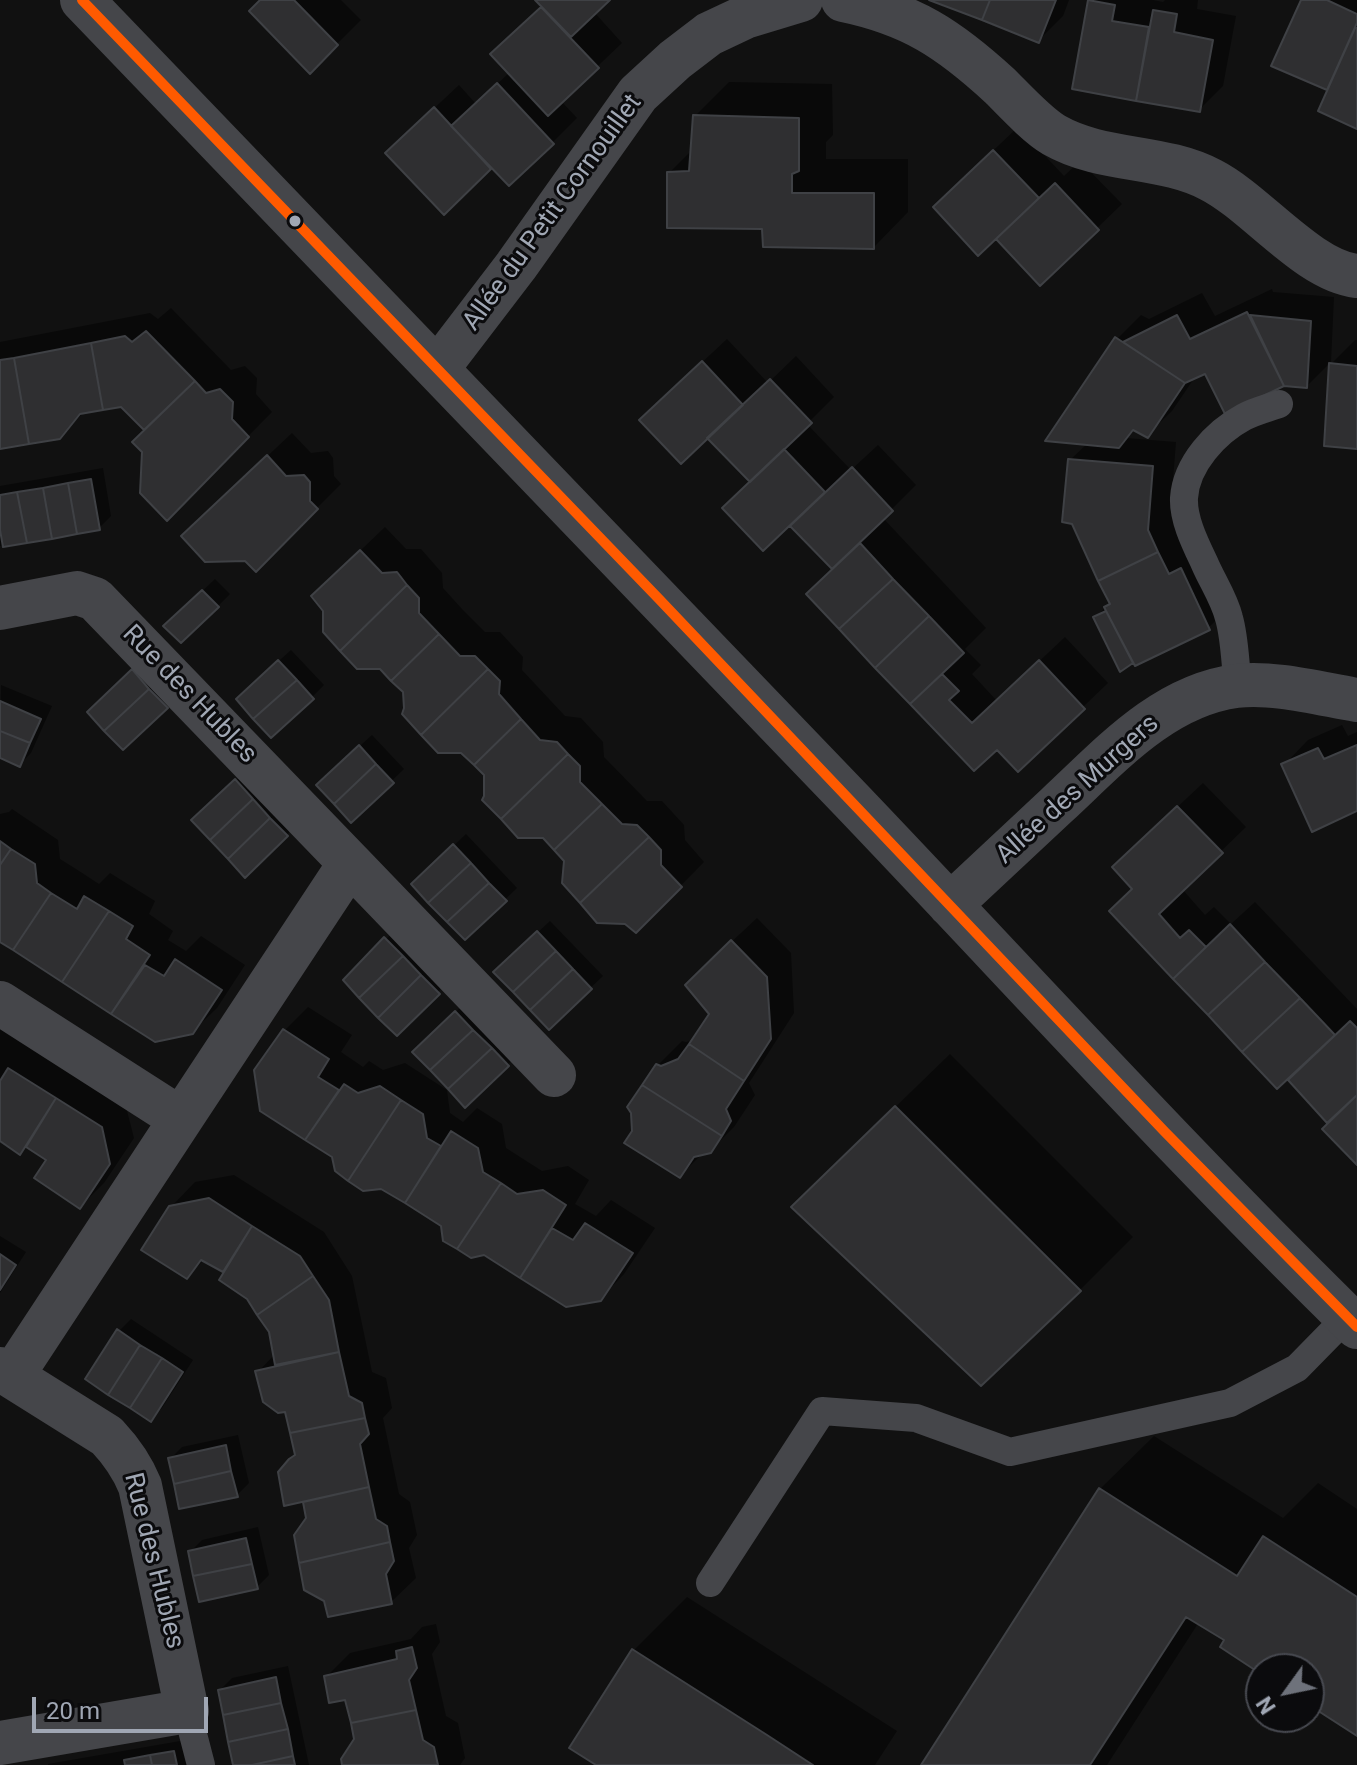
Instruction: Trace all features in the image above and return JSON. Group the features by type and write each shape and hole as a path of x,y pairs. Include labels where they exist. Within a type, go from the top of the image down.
{"street":[{"path":"82,0 438,368 1134,1099 1352,1322"},
{"name":"Allée du Petit Cornouillet","path":"438,368 516,266 638,94 709,34 745,17 801,0"},
{"path":"843,0 901,16 933,33 983,71 1051,134 1079,148 1167,164 1211,180 1331,269 1357,276"},
{"name":"Rue des Hubles","path":"0,608 77,593 95,599 554,1075"},
{"name":"Allée des Murgers","path":"950,905 1130,738 1186,700 1238,686 1281,688 1357,700"},
{"name":"Rue des Hubles","path":"187,1711 140,1486 133,1467 107,1436 6,1373 181,1119 350,863"},
{"path":"0,1003 181,1119"},
{"path":"0,1743 187,1711"}],"lane":[{"path":"1238,686 1230,620 1190,527 1184,500 1187,478 1201,455 1224,430 1246,416 1279,404"},
{"path":"710,1583 822,1411 916,1418 1010,1452 1230,1403 1297,1368 1352,1322"},
{"path":"187,1711 201,1765"}],"building":[{"path":"260,0 294,0 338,45 310,74 249,11"},
{"path":"535,0 610,0 571,37"},
{"path":"929,0 990,0 982,20"},
{"path":"990,0 1056,0 1039,43 982,20"},
{"path":"1088,0 1115,5 1112,21 1149,27 1136,101 1072,89"},
{"path":"1301,0 1327,0 1357,14 1357,23 1327,90 1271,66"},
{"path":"541,7 599,68 548,116 490,54"},
{"path":"1153,10 1177,14 1174,32 1213,40 1200,112 1136,101"},
{"path":"1357,28 1357,129 1318,111"},
{"path":"497,83 554,144 509,186 451,126"},
{"path":"434,107 491,169 444,215 385,153"},
{"path":"693,115 799,118 799,171 792,174 792,193 874,193 874,249 763,247 762,229 667,228 667,172 689,171"},
{"path":"993,150 1039,198 978,256 933,207"},
{"path":"1055,183 1099,230 1040,286 996,239"},
{"path":"1247,312 1284,386 1225,414 1205,374 1185,383 1123,342 1177,315 1190,339"},
{"path":"1250,315 1311,321 1307,388 1284,386"},
{"path":"146,331 195,381 144,430 121,407 103,410 91,343 125,336 132,342"},
{"path":"1115,337 1185,383 1148,438 1133,430 1119,448 1045,441"},
{"path":"91,343 103,410 80,414 60,439 29,444 14,358"},
{"path":"14,358 29,444 0,449 0,360"},
{"path":"702,361 743,405 681,464 639,420"},
{"path":"1329,363 1357,366 1357,449 1324,446"},
{"path":"770,379 812,423 750,482 707,438"},
{"path":"195,381 206,393 220,389 233,402 232,419 249,437 167,521 140,493 142,452 132,442"},
{"path":"784,449 825,492 763,551 722,508"},
{"path":"267,455 286,476 304,475 310,482 310,501 318,509 256,572 245,561 205,562 181,536"},
{"path":"1068,459 1153,466 1148,530 1158,552 1098,581 1072,524 1062,522"},
{"path":"852,467 893,511 832,569 790,526"},
{"path":"91,479 100,530 77,534 68,483"},
{"path":"68,483 77,534 52,539 43,488"},
{"path":"43,488 52,539 27,543 17,492"},
{"path":"17,492 27,543 3,547 0,495"},
{"path":"860,543 893,579 839,629 806,594"},
{"path":"360,550 382,573 397,572 407,585 340,651 323,632 323,611 311,596"},
{"path":"1158,552 1169,574 1181,568 1210,630 1135,666 1104,607 1110,604 1098,581"},
{"path":"893,579 929,616 875,668 839,629"},
{"path":"407,585 419,598 419,613 439,634 391,681 380,669 357,669 340,651"},
{"path":"202,590 219,607 181,643 163,626"},
{"path":"1106,611 1133,663 1120,672 1093,617"},
{"path":"929,616 964,653 910,704 875,668"},
{"path":"439,634 460,656 475,656 488,669 421,735 402,714 403,692 391,681"},
{"path":"278,660 297,680 253,719 236,699"},
{"path":"1039,660 1085,709 1018,772 997,750 974,771 910,704 942,674 959,691 949,700 972,723"},
{"path":"132,669 149,689 104,731 87,712"},
{"path":"488,669 500,681 499,694 521,719 474,765 461,753 438,753 421,735"},
{"path":"297,680 314,699 271,738 253,719"},
{"path":"149,689 168,708 123,750 104,731"},
{"path":"0,701 41,719 30,743 0,731"},
{"path":"521,719 540,740 557,742 568,754 501,819 482,800 484,775 474,765"},
{"path":"0,731 30,743 20,767 0,758"},
{"path":"359,745 376,764 334,804 316,785"},
{"path":"1357,745 1357,811 1312,832 1281,764 1318,748 1324,759"},
{"path":"568,754 580,766 580,782 602,804 554,850 543,838 518,838 501,819"},
{"path":"376,764 394,783 351,823 334,804"},
{"path":"235,779 253,799 210,840 191,820"},
{"path":"253,799 270,818 228,859 210,840"},
{"path":"602,804 622,824 637,825 649,837 580,903 562,883 564,861 554,850"},
{"path":"1177,806 1223,853 1159,914 1180,938 1189,930 1206,947 1173,979 1109,911 1132,889 1112,867"},
{"path":"270,818 288,836 245,878 228,859"},
{"path":"649,837 661,850 661,865 682,887 636,933 625,924 597,923 580,903"},
{"path":"0,841 11,849 0,865"},
{"path":"453,844 471,863 428,903 411,884"},
{"path":"11,849 35,864 37,883 51,893 13,950 0,942 0,865"},
{"path":"471,863 489,883 447,922 428,903"},
{"path":"489,883 507,901 465,940 447,922"},
{"path":"51,893 77,909 84,896 109,911 62,982 13,950"},
{"path":"109,911 133,926 126,939 150,955 111,1014 62,982"},
{"path":"1230,924 1265,962 1208,1015 1173,979"},
{"path":"537,931 556,951 513,992 493,972"},
{"path":"384,937 403,956 359,998 343,980"},
{"path":"731,940 767,977 771,1039 744,1081 689,1044 709,1014 685,985"},
{"path":"556,951 573,969 530,1010 513,992"},
{"path":"403,956 421,975 378,1018 359,998"},
{"path":"175,959 222,990 193,1034 155,1042 111,1014 145,965 164,976"},
{"path":"1265,962 1300,998 1242,1052 1208,1015"},
{"path":"573,969 592,989 549,1030 530,1010"},
{"path":"421,975 440,994 397,1036 378,1018"},
{"path":"1300,998 1335,1035 1277,1089 1242,1052"},
{"path":"455,1011 473,1030 430,1070 412,1052"},
{"path":"1350,1021 1357,1028 1357,1095 1327,1123 1288,1080"},
{"path":"283,1029 329,1059 318,1077 339,1090 305,1140 260,1111 254,1070"},
{"path":"473,1030 492,1048 448,1089 430,1070"},
{"path":"689,1044 744,1081 726,1109 731,1121 722,1136 642,1085 656,1064 661,1066 678,1059"},
{"path":"492,1048 509,1066 465,1108 448,1089"},
{"path":"8,1068 56,1098 20,1155 0,1141 0,1081"},
{"path":"344,1084 358,1093 380,1086 401,1100 348,1181 335,1171 332,1157 305,1140"},
{"path":"642,1085 722,1136 711,1153 694,1157 680,1178 624,1143 632,1131 631,1113 627,1107"},
{"path":"1357,1095 1357,1165 1322,1129"},
{"path":"56,1098 102,1127 110,1164 80,1209 34,1178 46,1160 26,1147"},
{"path":"401,1100 423,1114 427,1138 441,1146 405,1203 381,1189 363,1191 348,1181"},
{"path":"895,1106 1081,1291 981,1386 791,1207"},
{"path":"451,1131 478,1148 483,1172 501,1183 457,1249 443,1241 441,1226 405,1203"},
{"path":"501,1183 517,1194 543,1190 566,1205 520,1278 484,1255 471,1258 457,1249"},
{"path":"209,1198 252,1226 223,1272 201,1260 187,1279 141,1250 169,1206"},
{"path":"585,1223 633,1253 601,1301 566,1307 520,1278 552,1228 573,1240"},
{"path":"252,1226 300,1256 313,1276 257,1315 247,1299 219,1280"},
{"path":"0,1254 16,1265 0,1290"},
{"path":"313,1276 329,1300 339,1352 275,1365 269,1332 257,1315"},
{"path":"117,1329 140,1345 108,1395 85,1379"},
{"path":"140,1345 162,1358 130,1408 108,1395"},
{"path":"339,1352 349,1396 362,1403 365,1418 290,1433 285,1412 278,1413 263,1402 255,1371"},
{"path":"162,1358 183,1372 151,1422 130,1408"},
{"path":"365,1418 369,1434 360,1444 369,1487 284,1506 278,1472 295,1455 290,1433"},
{"path":"226,1445 231,1471 174,1484 168,1458"},
{"path":"231,1471 238,1497 179,1509 174,1484"},
{"path":"369,1487 376,1519 387,1526 390,1542 299,1563 294,1535 306,1518 303,1502"},
{"path":"1099,1488 1237,1576 1263,1536 1357,1597 1357,1736 1325,1715 1325,1653 1245,1653 1245,1663 1220,1647 1224,1640 1186,1617 1090,1765 921,1765"},
{"path":"246,1538 252,1564 193,1576 188,1551"},
{"path":"390,1542 394,1561 386,1574 392,1604 328,1617 324,1601 304,1590 299,1563"},
{"path":"252,1564 258,1589 199,1602 193,1576"},
{"path":"412,1647 417,1668 409,1680 416,1710 351,1723 345,1700 329,1703 324,1676 397,1659 396,1651"},
{"path":"632,1649 813,1765 596,1765 569,1748"},
{"path":"276,1677 281,1703 223,1715 218,1690"},
{"path":"281,1703 288,1729 228,1742 223,1715"},
{"path":"416,1710 423,1740 434,1747 438,1765 342,1765 341,1759 354,1739 351,1723"},
{"path":"288,1729 293,1756 252,1765 233,1765 228,1742"},
{"path":"174,1751 177,1765 152,1765 150,1755"},
{"path":"150,1755 152,1765 125,1765 124,1760"},
{"path":"293,1756 295,1765 252,1765"}],"transit line":[{"path":"82,0 659,599 1165,1132 1357,1327"}]}
